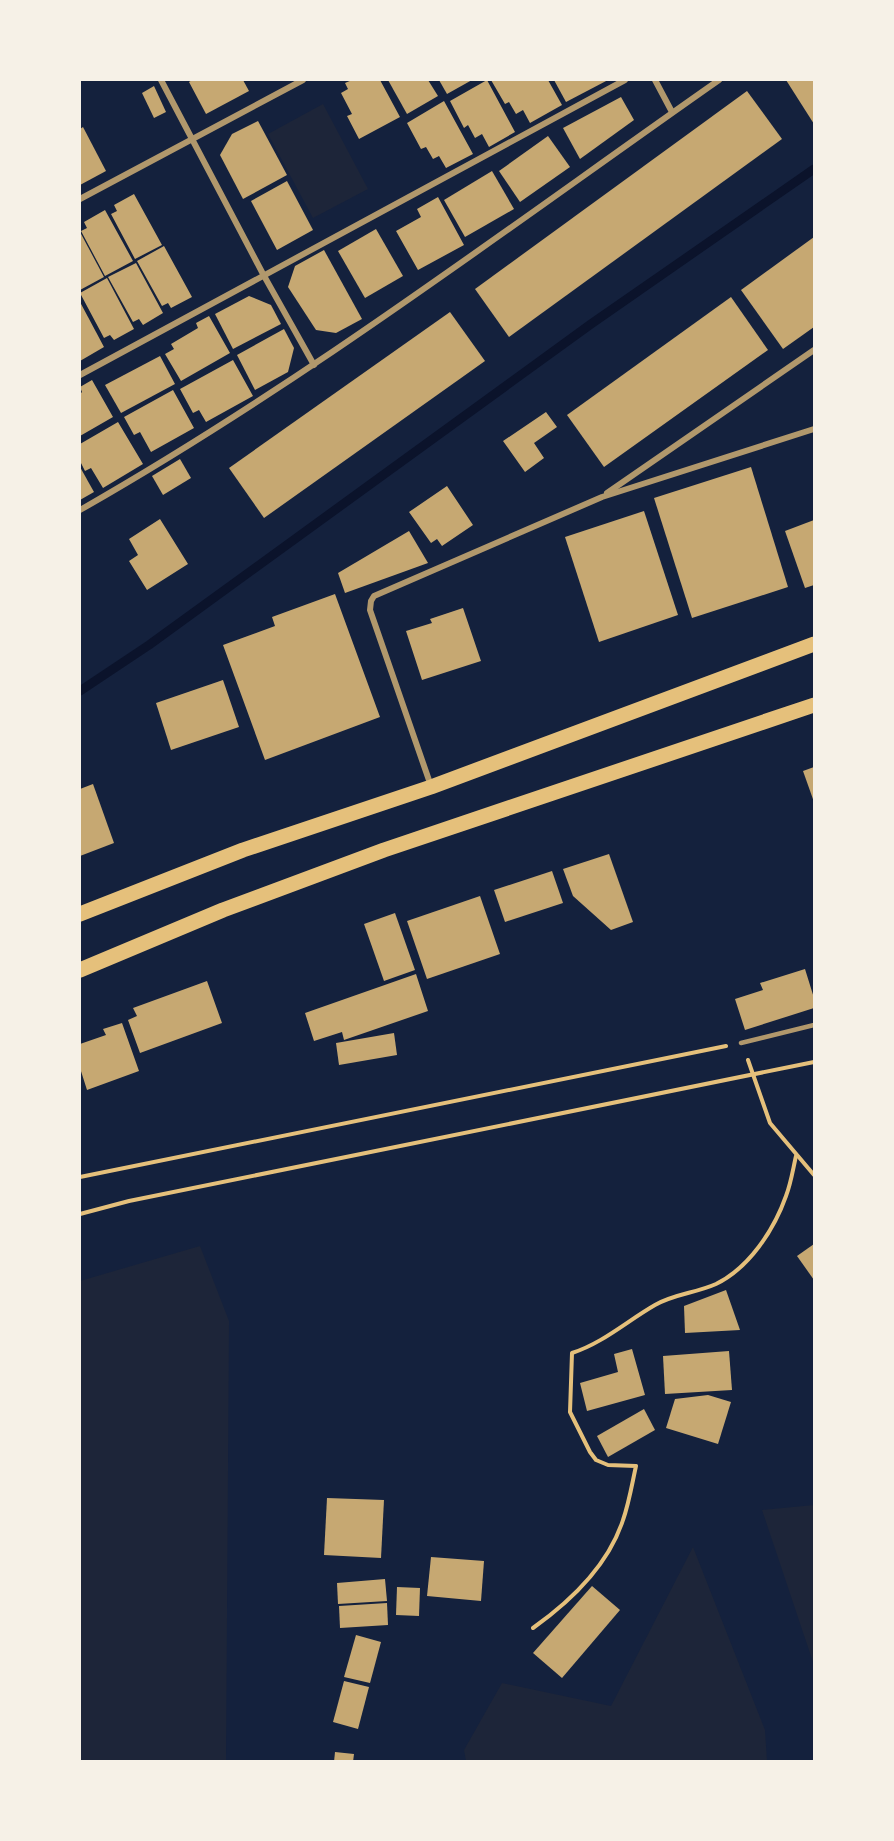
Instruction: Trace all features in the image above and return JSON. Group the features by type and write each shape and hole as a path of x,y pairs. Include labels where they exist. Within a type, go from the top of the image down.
{"main road":[{"path":"80,915 243,850 431,787 814,644"},
{"path":"80,970 223,910 384,850 814,705"}],"street":[{"path":"161,80 263,274 314,365"},
{"path":"80,199 303,80"},
{"path":"80,375 625,80"},
{"path":"656,80 672,112"},
{"path":"80,510 314,365 719,80"},
{"path":"602,497 814,350"},
{"path":"431,787 370,610 371,601 378,594 602,497 814,429"}],"lane":[{"path":"741,1043 814,1025"}],"path":[{"path":"80,1178 741,1043 770,1123 814,1175"},
{"path":"80,1215 129,1201 814,1062"},
{"path":"533,1628 570,1599 586,1583 602,1560 623,1520 636,1466 608,1465 596,1460 590,1452 570,1412 572,1353 619,1330 669,1298 694,1293 718,1283 741,1266 761,1244 776,1219 787,1196 796,1155"}],"shaded area":[{"path":"323,104 368,189 313,218 268,134"},
{"path":"200,1246 229,1321 226,1761 80,1761 80,1281"},
{"path":"814,1505 814,1665 762,1510"},
{"path":"693,1547 765,1730 767,1761 466,1761 464,1750 502,1683 611,1706"}],"building":[{"path":"192,80 243,80 249,91 206,114 189,82"},
{"path":"352,80 380,80 400,117 359,139 347,116 352,114 341,93 348,89 345,83"},
{"path":"388,80 428,80 438,96 407,114"},
{"path":"439,80 472,80 447,94"},
{"path":"487,80 515,132 489,147 482,134 475,138 468,125 464,128 450,101"},
{"path":"491,80 548,80 562,105 530,123 523,110 516,114 509,102 505,104"},
{"path":"554,80 608,80 566,102"},
{"path":"786,80 814,80 814,124"},
{"path":"154,86 166,112 154,118 142,93"},
{"path":"747,91 782,139 509,337 475,289"},
{"path":"621,97 634,120 580,159 563,128"},
{"path":"444,101 473,154 446,168 439,156 433,159 426,147 421,149 407,123"},
{"path":"258,121 287,175 243,199 220,155 232,134"},
{"path":"83,127 106,171 80,185 80,129"},
{"path":"548,136 570,167 520,202 499,171"},
{"path":"492,171 514,209 465,237 444,200"},
{"path":"287,181 313,230 277,250 251,201"},
{"path":"134,194 162,245 135,259 111,214 117,211 114,205"},
{"path":"438,197 464,245 418,270 396,231 421,217 417,209"},
{"path":"105,210 133,261 105,276 81,231 87,228 84,222"},
{"path":"376,229 403,276 365,298 338,251"},
{"path":"80,232 104,277 80,290"},
{"path":"814,237 814,327 783,349 741,290"},
{"path":"164,246 192,297 171,308 168,303 162,306 137,261"},
{"path":"324,250 362,319 336,333 316,330 288,287 295,266"},
{"path":"136,263 163,313 143,325 139,319 133,322 108,277"},
{"path":"107,278 134,329 114,340 110,335 104,338 80,293"},
{"path":"249,296 271,305 281,324 233,349 215,314"},
{"path":"731,297 768,350 604,467 567,415"},
{"path":"80,302 104,347 80,361"},
{"path":"450,312 485,361 264,518 229,468"},
{"path":"209,316 230,353 181,381 165,354 174,349 171,344 198,328 196,323"},
{"path":"284,329 294,348 288,372 255,390 237,355"},
{"path":"160,356 175,384 121,413 105,385"},
{"path":"233,360 253,396 206,422 199,410 193,413 180,389"},
{"path":"92,380 113,417 80,436 80,394 82,392 80,387"},
{"path":"173,390 194,428 151,452 140,432 134,435 124,417"},
{"path":"546,412 557,427 534,443 544,458 525,472 503,441"},
{"path":"118,422 143,464 103,488 91,468 85,471 80,461 80,444"},
{"path":"180,459 191,478 163,495 152,476"},
{"path":"80,467 94,492 80,500"},
{"path":"751,467 788,587 692,618 654,498"},
{"path":"447,486 473,525 442,546 437,539 431,543 409,512"},
{"path":"644,511 678,615 599,642 565,537"},
{"path":"160,519 188,564 147,590 129,561 138,555 129,539"},
{"path":"814,520 814,585 805,588 785,531"},
{"path":"409,531 428,563 345,593 338,573"},
{"path":"335,594 380,717 265,760 223,645 275,626 272,617"},
{"path":"463,608 481,661 422,680 406,631 432,623 430,619"},
{"path":"223,680 239,727 171,750 156,703"},
{"path":"814,767 814,802 803,771"},
{"path":"93,784 114,843 80,856 80,789"},
{"path":"609,854 633,922 611,930 573,896 563,869"},
{"path":"552,871 563,903 505,922 494,890"},
{"path":"480,896 500,954 427,979 407,921"},
{"path":"395,913 415,970 384,981 364,924"},
{"path":"805,969 814,998 814,1008 745,1030 735,999 763,990 760,983"},
{"path":"416,974 428,1011 344,1040 342,1032 314,1041 305,1013"},
{"path":"207,981 222,1023 140,1053 128,1020 137,1016 133,1008"},
{"path":"122,1023 139,1071 87,1090 80,1068 80,1044 106,1035 103,1029"},
{"path":"394,1033 397,1055 339,1065 336,1043"},
{"path":"814,1244 814,1280 797,1256"},
{"path":"726,1290 740,1330 685,1333 684,1306"},
{"path":"632,1349 645,1395 587,1411 580,1383 618,1372 614,1354"},
{"path":"729,1351 732,1390 665,1394 663,1356"},
{"path":"708,1395 731,1402 718,1444 666,1428 675,1399"},
{"path":"644,1409 655,1430 608,1457 597,1436"},
{"path":"327,1498 384,1500 381,1558 324,1555"},
{"path":"431,1557 484,1561 481,1601 427,1596"},
{"path":"385,1579 387,1601 338,1604 337,1583"},
{"path":"592,1586 620,1610 562,1678 533,1653"},
{"path":"397,1587 420,1588 419,1616 396,1615"},
{"path":"387,1603 388,1625 340,1628 339,1606"},
{"path":"356,1635 381,1642 370,1683 344,1677"},
{"path":"344,1681 369,1687 358,1729 333,1722"},
{"path":"335,1752 354,1754 353,1762 334,1762"}],"waterway":[{"path":"80,691 149,645 591,324 814,169"}]}
